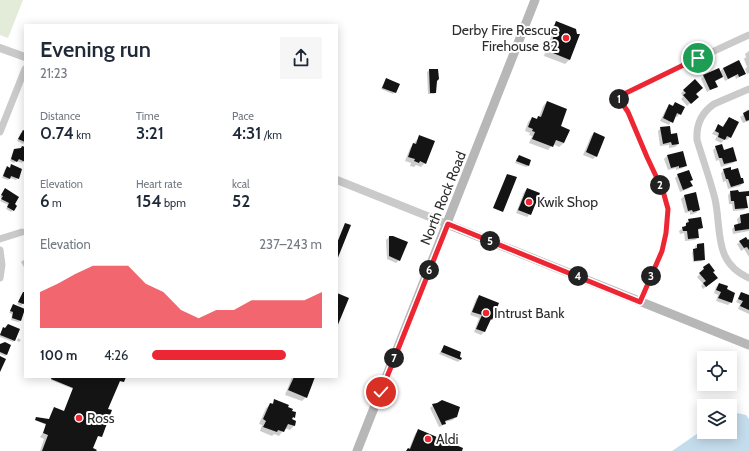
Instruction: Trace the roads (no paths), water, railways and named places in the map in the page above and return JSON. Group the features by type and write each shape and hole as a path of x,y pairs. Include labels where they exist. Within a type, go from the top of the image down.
{"main road":[{"name":"North Rock Road","path":"357,451 448,224 535,0"},
{"path":"448,224 749,345"}],"street":[{"path":"640,302 662,251 666,233 668,209 663,191 628,112 616,94 626,93 693,60 719,50 749,35"},
{"path":"0,48 24,57"},
{"path":"0,132 3,116 24,71"},
{"path":"749,89 714,104 709,108 701,118 696,133 716,204 722,251 732,268 749,278"},
{"path":"338,180 448,224"},
{"path":"0,239 22,232"},
{"path":"0,250 2,265 0,278"}],"water":[{"path":"737,413 746,415 749,419 749,451 672,451 697,434 697,439 737,439"}],"place":[{"name":"Derby Fire Rescue Firehouse 82","path":"566,38"},
{"name":"Kwik Shop","path":"529,202"},
{"name":"Intrust Bank","path":"486,313"},
{"name":"Ross","path":"79,418"},
{"name":"Aldi","path":"428,439"}]}
